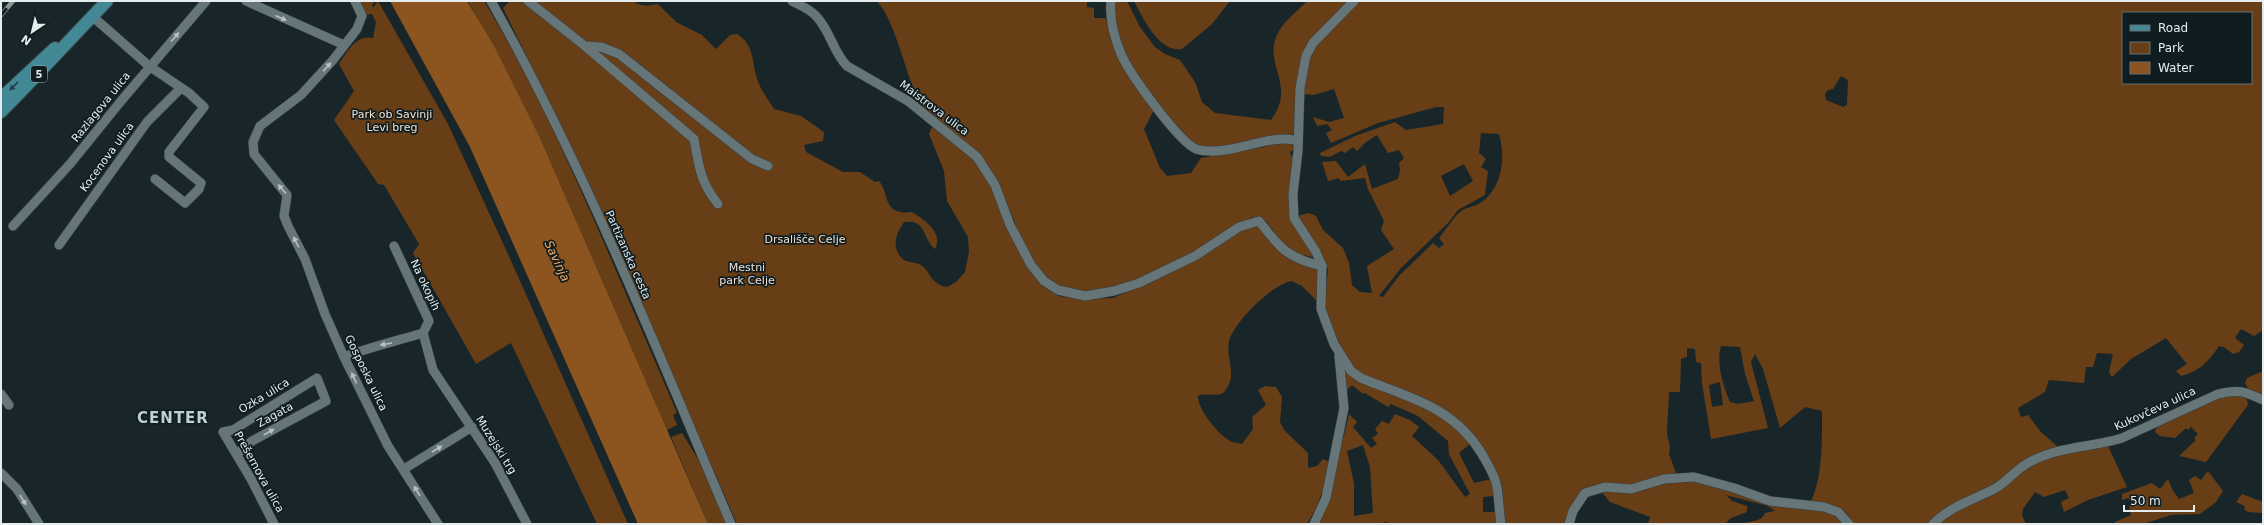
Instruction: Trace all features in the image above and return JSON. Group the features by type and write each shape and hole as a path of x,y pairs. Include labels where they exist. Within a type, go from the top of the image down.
{"main road":[{"name":"5","path":"1,112 107,1"},
{"name":"5","path":"1,98 48,54 75,33"}],"street":[{"name":"Razlagova ulica","path":"13,226 70,164 150,66 206,1"},
{"path":"246,1 344,45"},
{"name":"Gosposka ulica","path":"355,1 362,16 356,29 344,45 300,95 260,126 253,142 254,154 287,195 284,216 305,259 324,314 388,446 438,524"},
{"name":"Partizanska cesta","path":"491,1 547,106 585,188 662,361 731,524"},
{"path":"528,1 585,46 694,139 706,190 718,204"},
{"name":"Maistrova ulica","path":"792,1 815,14 831,38 841,60 847,66 908,101 977,157 995,185 1010,225 1031,265 1044,281 1058,290 1085,296 1114,291 1139,283 1195,256 1239,227 1259,221 1276,243 1290,256 1322,266"},
{"path":"1111,1 1110,16 1122,56 1162,114 1178,134 1196,149 1208,151 1226,149 1290,138 1298,141"},
{"path":"1354,1 1313,43 1306,56 1300,88 1298,141 1293,194 1294,218 1316,252 1322,266 1321,309 1339,353 1351,371 1361,378 1430,404 1461,426 1478,446 1491,469 1497,487 1501,524"},
{"path":"92,16 150,66 200,102 204,107 169,152 169,157 200,183 199,189 185,203 155,179"},
{"path":"585,46 601,47 619,54 752,159 768,166"},
{"name":"Kocenova ulica","path":"58,245 147,122 181,88"},
{"name":"Na okopih","path":"394,246 429,321 423,333 433,370 440,381"},
{"path":"344,357 370,346 391,343 423,333"},
{"path":"1314,524 1326,498 1344,408 1339,353"},
{"name":"Zagata","path":"237,454 252,441 326,401 317,378"},
{"name":"Ozka ulica","path":"223,432 233,430 317,378"},
{"name":"Muzejski trg","path":"440,381 495,463 527,524"},
{"name":"Kukovčeva ulica","path":"1933,524 1940,516 1995,489 2028,463 2057,451 2070,447 2109,443 2218,394 2233,390 2244,391 2263,400"},
{"path":"1,394 9,405"},
{"path":"404,469 472,427"},
{"name":"Prešernova ulica","path":"223,432 237,454 274,524"},
{"path":"3,475 17,489 39,524"},
{"path":"1569,524 1573,511 1584,493 1605,487 1631,489 1664,480 1687,477 1734,488 1770,501 1824,508 1838,512 1849,523"}],"green space":[{"name":"Park ob Savinji Levi breg","path":"359,1 375,1 372,5 373,8 378,1 448,124 508,254 628,524 597,524 511,343 476,364 413,253 419,244 384,185 378,184 334,120 354,91 339,64 349,49 357,41 367,37 373,38 376,22 372,14 366,15"},
{"path":"468,1 484,1 518,60 563,151 677,413 673,415 677,425 667,430 541,140"},
{"path":"510,1 633,1 645,6 658,4 676,22 702,35 716,49 730,35 737,34 749,47 759,84 774,109 801,116 824,132 823,141 804,145 806,152 843,172 860,172 875,182 879,181 891,207 896,211 912,212 922,218 931,227 937,237 935,249 917,223 904,222 897,236 897,251 904,260 919,264 926,270 936,283 947,287 956,282 965,272 969,252 968,237 947,201 944,171 929,134 932,127 978,163 988,178 1032,272 1042,286 1059,296 1077,299 1113,298 1146,283 1247,227 1258,225 1283,255 1321,271 1317,301 1302,286 1292,281 1274,289 1265,296 1246,314 1232,333 1228,347 1231,366 1231,380 1224,392 1218,395 1198,396 1201,408 1205,415 1221,435 1232,442 1242,444 1253,429 1252,417 1266,405 1258,390 1265,386 1276,387 1282,397 1280,422 1284,430 1308,453 1308,468 1317,466 1323,459 1330,462 1319,501 1307,524 737,524 591,187 503,8"},
{"path":"876,1 1087,1 1087,7 1094,8 1094,18 1105,18 1124,64 1154,110 1144,129 1160,168 1167,176 1191,173 1201,158 1264,147 1282,141 1292,144 1294,150 1290,152 1291,156 1294,155 1291,218 1315,256 1311,257 1289,251 1265,220 1253,217 1174,263 1142,278 1111,288 1081,292 1055,285 1035,265 1027,251 1003,194 988,167 978,155 905,96 914,89 893,29 882,7"},
{"path":"1111,1 1127,1 1140,27 1155,47 1165,54 1180,60 1195,82 1202,102 1215,113 1271,120 1278,108 1281,96 1281,86 1274,56 1274,46 1280,30 1286,21 1307,1 1350,1 1308,45 1295,134 1219,148 1193,146 1158,103 1136,72 1118,39 1113,22"},
{"path":"1134,1 1230,1 1212,24 1182,49 1174,49 1166,46 1153,33"},
{"path":"1358,1 2263,1 2263,330 2254,336 2241,329 2235,338 2244,345 2239,352 2233,354 2224,347 2219,346 2211,357 2198,369 2181,376 2176,371 2187,364 2166,338 2131,359 2112,377 2109,372 2113,354 2097,353 2093,367 2086,367 2084,383 2049,380 2045,392 2018,408 2021,417 2028,415 2040,431 2059,448 1929,524 1854,524 1851,518 1841,510 1829,506 1810,503 1820,470 1822,411 1805,407 1780,428 1763,369 1755,354 1751,362 1768,428 1711,439 1702,383 1701,363 1696,362 1695,349 1687,348 1687,357 1681,359 1680,392 1669,392 1667,433 1670,448 1669,454 1677,476 1625,486 1595,485 1581,492 1566,524 1505,524 1502,484 1495,469 1449,414 1430,401 1389,387 1351,368 1336,340 1324,305 1328,270 1321,251 1297,216 1309,213 1316,216 1323,230 1343,248 1349,263 1352,285 1360,292 1372,293 1367,266 1394,249 1381,230 1384,221 1368,189 1365,178 1340,181 1339,178 1328,181 1322,162 1336,161 1348,177 1365,164 1372,189 1398,179 1400,170 1399,163 1404,158 1399,150 1388,153 1377,135 1366,142 1357,151 1353,147 1345,153 1341,151 1330,157 1321,156 1320,153 1355,136 1395,122 1406,130 1443,124 1444,107 1436,107 1378,123 1331,143 1326,133 1332,130 1327,124 1317,126 1313,117 1329,122 1344,118 1334,89 1314,95 1303,94 1304,77 1313,49","holes":["1841,76 1848,80 1847,105 1843,107 1826,100 1825,94 1828,90 1833,89","1481,133 1499,134 1501,143 1502,163 1498,181 1493,190 1480,203 1460,212 1439,238 1444,244 1439,248 1433,243 1399,276 1383,297 1379,296 1401,268 1448,223 1458,210 1485,195 1488,171 1481,167 1486,159 1479,153","1464,164 1473,181 1450,196 1441,176","1721,346 1740,347 1745,374 1754,401 1738,404 1730,402 1723,382 1719,360","1720,382 1723,405 1712,407 1709,385"]},
{"path":"1342,367 1404,396 1461,429 1470,444 1459,453 1474,483 1492,479 1495,496 1483,497 1483,512 1495,512 1497,524 1393,524 1385,522 1382,524 1317,524 1323,517 1331,490 1349,414 1357,422 1353,427 1371,448 1377,444 1372,438 1378,434 1375,429 1382,421 1389,424 1395,414 1410,420 1419,427 1412,436 1438,460 1465,497 1470,494 1449,454 1448,441 1418,416 1391,404 1388,407 1365,393 1363,394 1352,385 1345,392","holes":["1363,445 1370,467 1373,513 1354,516 1354,484 1347,451"]},
{"path":"2263,371 2263,396 2249,390 2245,383 2247,378"},
{"path":"2231,394 2246,396 2248,405 2206,462 2179,456 2196,440 2194,438 2198,434 2191,427 2188,430 2186,428 2175,438 2160,436 2155,432 2166,420 2188,409"},
{"path":"682,433 698,459 726,524 708,524 671,437"},
{"path":"2108,446 2127,487 2088,500 2064,512 2061,502 2069,498 2065,490 2044,497 2035,492 2023,509 2022,515 2026,524 1937,524 2030,464 2064,452"},
{"path":"2208,471 2223,491 2216,502 2200,514 2171,515 2143,524 2115,524 2115,522 2131,515 2129,506 2132,504 2128,498 2122,500 2122,494 2152,483 2160,489 2168,479 2173,491 2179,499 2194,493 2189,480 2195,476 2201,480"},
{"path":"1688,480 1826,511 1834,515 1843,524 1742,524 1758,520 1765,513 1775,511 1768,506 1726,495 1732,501 1747,506 1747,512 1731,518 1725,524 1648,524 1650,517 1610,502 1600,490"},
{"path":"2242,494 2263,502 2263,513 2248,512 2244,509 2245,506 2236,502"}],"water":[{"name":"Savinja","path":"390,1 467,1 494,46 541,140 708,524 638,524 470,147"}],"railway":[{"path":"1,15 13,1"}],"district":[{"name":"CENTER","path":"173,418"}],"park label":[{"name":"Drsališče Celje","path":"805,239"},
{"name":"Mestni park Celje","path":"747,273"}]}
